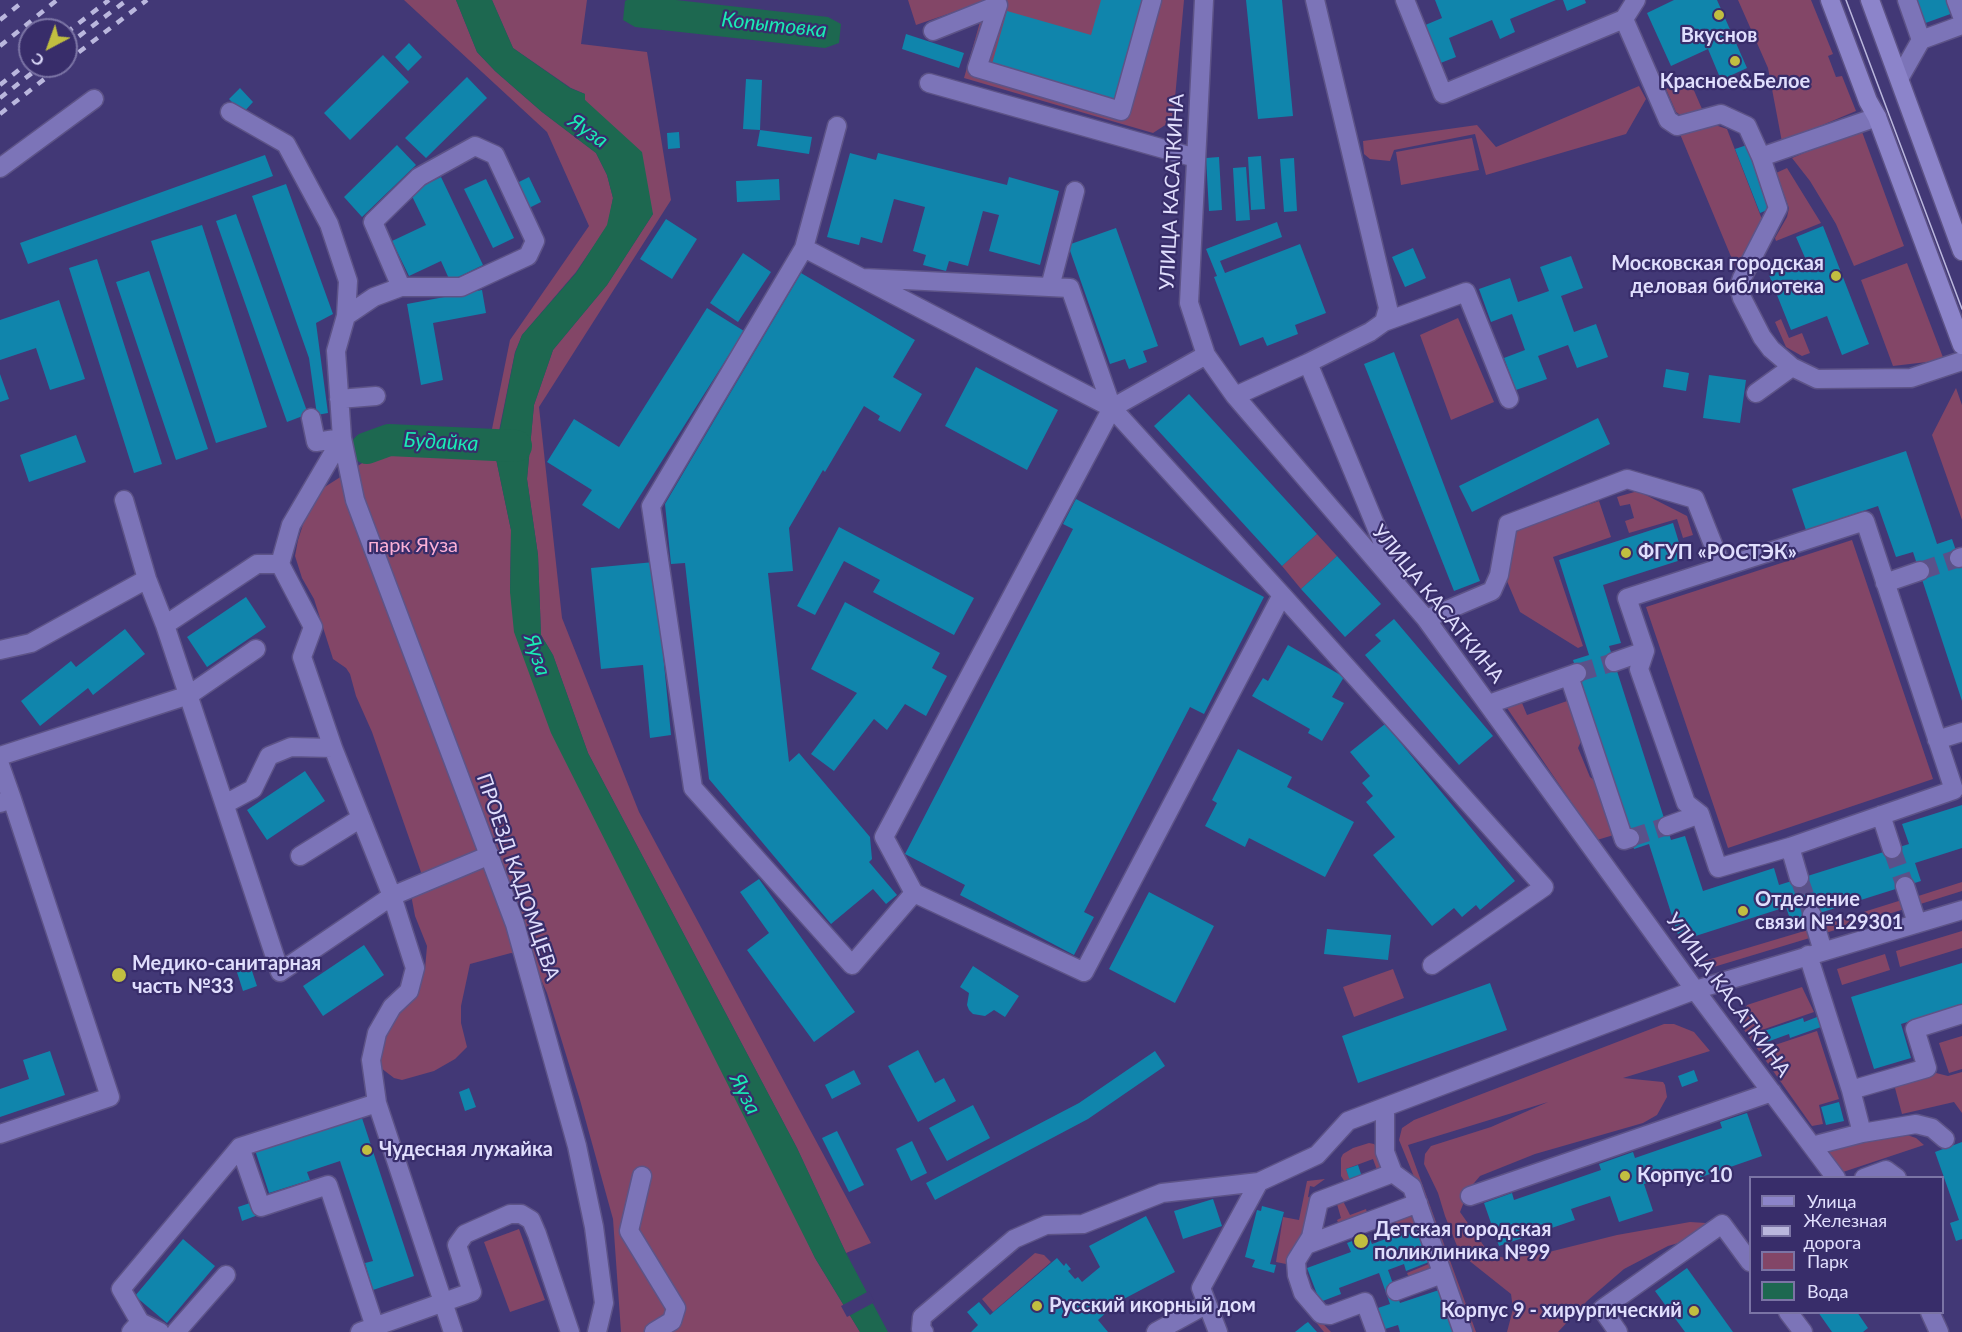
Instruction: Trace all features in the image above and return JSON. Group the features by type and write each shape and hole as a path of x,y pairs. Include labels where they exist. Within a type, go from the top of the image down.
{"main road":[{"path":"1830,0 1868,101 1877,117 1962,345"},
{"path":"1870,0 1900,76 1908,106 1962,251"}],"street":[{"path":"1002,2 977,68 1121,111 1152,0"},
{"name":"УЛИЦА КАСАТКИНА","path":"1204,0 1189,303 1206,355 1235,396 1426,619 1695,990 1834,1176"},
{"path":"1315,0 1388,308 1384,322"},
{"path":"1405,0 1443,94 1624,19 1636,0"},
{"path":"1907,0 1921,40"},
{"path":"1956,0 1962,16"},
{"path":"933,31 1002,2"},
{"path":"1624,19 1668,120 1677,126 1721,114 1747,126 1778,208 1739,287 1742,298 1762,337 1771,349 1792,367 1817,379 1911,378 1962,361"},
{"path":"1900,76 1921,40 1962,25"},
{"path":"929,83 1196,158"},
{"path":"0,168 94,99"},
{"name":"ПРОЕЗД КАДОМЦЕВА","path":"230,112 285,144 292,174 329,224 348,281 346,316 336,351 343,443 355,500 515,924 577,1146 594,1227 604,1303 597,1332"},
{"path":"1761,158 1877,117"},
{"path":"837,126 804,248 651,506 693,788 852,965 914,893"},
{"path":"346,316 374,297 401,287 461,287 528,256 535,241 495,155 475,146 456,156 419,177 373,222 401,287"},
{"path":"1050,287 1075,191"},
{"path":"804,248 1112,408 1544,887 1432,965"},
{"path":"863,279 1070,288 1112,408"},
{"path":"1235,396 1308,363 1370,332 1384,322 1466,291 1509,399"},
{"path":"1206,355 1112,408 884,837 914,893 1084,972 1282,595"},
{"path":"1308,363 1404,593"},
{"path":"1756,393 1792,367"},
{"path":"339,399 376,396"},
{"path":"311,418 316,442 343,443"},
{"path":"343,443 291,525 280,564 313,627 302,657 333,748 392,896 415,968 409,992 392,1006 376,1033 371,1060 377,1103 453,1332"},
{"path":"1426,619 1492,591 1499,575 1508,524 1627,480 1695,499 1722,567"},
{"path":"124,500 147,579 189,695 280,972 392,896 490,855"},
{"path":"1865,521 1885,583 1954,790 1790,847 1718,868 1700,814 1686,803 1640,669 1645,651 1627,598 1865,521"},
{"path":"165,625 257,564 280,564"},
{"path":"1885,583 1920,571"},
{"path":"0,650 31,643 147,579"},
{"path":"0,756 189,695 256,649"},
{"path":"1614,662 1645,651"},
{"path":"1488,704 1573,675 1624,840 1630,838"},
{"path":"1937,740 1962,732"},
{"path":"225,804 253,789 269,756 291,747 333,748"},
{"path":"0,765 6,801 110,1096 0,1134"},
{"path":"1667,826 1700,814"},
{"path":"1881,815 1892,849"},
{"path":"300,856 361,818"},
{"path":"1790,847 1799,878"},
{"path":"1905,886 1917,923"},
{"path":"924,1332 921,1329 922,1317 1014,1239 1046,1225 1083,1224 1162,1193 1259,1182 1317,1155 1348,1121 1695,990 1962,910"},
{"path":"1812,915 1816,953 1862,1133"},
{"path":"1851,1090 1927,1068 1915,1029 1962,1014"},
{"path":"1470,1196 1772,1092"},
{"path":"160,1332 135,1327 121,1289 240,1148 377,1103"},
{"path":"1385,1107 1385,1152 1393,1173 1412,1187 1463,1332"},
{"path":"1812,1146 1862,1133 1916,1124 1932,1128 1945,1139"},
{"path":"240,1148 261,1207 328,1185 367,1329 472,1292 457,1245 465,1234 510,1214 521,1214 531,1220 537,1234 570,1332"},
{"path":"1870,1176 1886,1170 1894,1176"},
{"path":"1393,1173 1319,1201 1311,1237 1296,1261 1297,1275 1303,1293 1322,1314 1330,1315 1442,1274"},
{"path":"642,1176 629,1231 675,1308 672,1321 654,1332"},
{"path":"1218,1332 1201,1288 1259,1182"},
{"path":"1306,1245 1418,1203"},
{"path":"1618,1332 1602,1309 1722,1224 1749,1261"},
{"path":"176,1332 226,1275"},
{"path":"1365,1302 1376,1332"},
{"path":"1156,1332 1207,1304"},
{"path":"1790,1314 1803,1332"},
{"path":"1931,1314 1939,1332"}],"green space":[{"path":"404,0 456,0 477,52 542,112 596,153 607,175 613,198 608,225 576,272 522,335 515,352 499,431 492,429 510,340 589,226 547,132"},
{"path":"492,0 587,0 581,44 647,52 671,200 539,407 562,618 639,812 871,1243 846,1253 797,1148 588,753 553,655 541,635 538,555 527,479 534,405 553,350 607,285 653,214 585,100 585,94 571,88 513,48"},
{"path":"908,0 1184,0 1173,120 1153,133 964,78 980,22 974,5 916,25"},
{"path":"1738,0 1811,0 1833,54 1828,56 1836,77 1842,76 1856,111 1782,142 1768,68"},
{"path":"1689,79 1702,109 1683,117 1676,112 1666,89"},
{"path":"1639,86 1646,99 1626,134 1486,175 1475,134 1394,150 1390,161 1370,159 1364,154 1363,141 1477,125 1496,147"},
{"path":"1715,125 1727,129 1763,222 1737,271 1680,134"},
{"path":"1861,129 1904,246 1854,266 1836,224 1810,181 1792,158"},
{"path":"1472,138 1479,170 1401,185 1396,152"},
{"path":"1787,168 1821,223 1776,241 1775,238 1787,217 1789,208 1776,173"},
{"path":"1907,263 1944,360 1893,366 1861,280"},
{"path":"1458,318 1494,402 1451,420 1420,335"},
{"path":"1781,319 1789,338 1802,333 1810,353 1802,356 1786,347 1775,322"},
{"path":"1956,388 1962,405 1962,520 1932,435"},
{"name":"парк Яуза","path":"389,446 495,454 511,530 510,592 815,1258 860,1332 621,1332 613,1219 547,993 531,957 511,953 470,964 461,1006 461,1023 467,1047 455,1059 434,1071 402,1080 394,1078 381,1068 380,1060 386,1030 415,991 425,969 427,946 415,916 412,900 413,892 422,875 350,674 346,668 333,659 314,599 302,578 295,556 310,503 320,490"},
{"path":"1638,491 1687,516 1693,535 1683,538 1677,519 1629,533 1625,521 1634,518 1630,504 1620,506 1617,497"},
{"path":"1599,501 1611,537 1553,557 1583,646 1578,648 1520,612 1504,574 1514,530"},
{"path":"1317,534 1337,556 1301,589 1282,566"},
{"path":"1852,540 1933,779 1728,848 1646,607"},
{"path":"1570,700 1583,737 1578,748 1590,777 1598,783 1617,834 1597,840 1507,708 1522,703 1527,715"},
{"path":"1962,882 1962,891 1914,906 1912,898"},
{"path":"1905,899 1908,908 1822,934 1819,926"},
{"path":"1811,929 1813,937 1707,969 1704,961"},
{"path":"1962,931 1962,948 1900,967 1896,951"},
{"path":"1885,954 1890,970 1842,985 1837,969"},
{"path":"1393,969 1404,998 1354,1017 1343,987"},
{"path":"1802,987 1814,1012 1753,1033 1763,1049 1817,1031 1839,1099 1819,1105 1823,1124 1812,1126 1742,1027 1739,1018 1747,1005"},
{"path":"1664,1024 1674,1024 1694,1032 1710,1051 1623,1078 1663,1082 1667,1097 1657,1115 1643,1123 1535,1154 1480,1176 1469,1189 1460,1212 1484,1246 1497,1256 1505,1258 1537,1255 1617,1235 1690,1222 1706,1223 1706,1230 1692,1239 1668,1246 1624,1269 1587,1301 1558,1332 1507,1332 1513,1309 1511,1294 1467,1259 1457,1246 1438,1193 1424,1164 1425,1154 1431,1146 1491,1127 1548,1102 1408,1145 1476,1332 1469,1332 1417,1184 1399,1140 1402,1128 1414,1120"},
{"path":"1962,1036 1962,1069 1949,1073 1939,1043"},
{"path":"1932,1072 1948,1076 1962,1072 1962,1113 1954,1102 1902,1114 1895,1088 1898,1083"},
{"path":"1893,1134 1916,1138 1924,1145 1843,1172 1830,1156 1831,1147"},
{"path":"1369,1143 1379,1149 1386,1170 1377,1170 1373,1159 1346,1169 1351,1182 1345,1182 1341,1176 1343,1154"},
{"path":"1325,1179 1314,1187 1310,1186 1308,1197 1313,1198 1305,1235 1305,1305 1331,1332 1324,1332 1300,1303 1286,1264 1276,1262 1283,1217 1299,1220 1307,1181"},
{"path":"1343,1201 1350,1215 1366,1209 1368,1216 1340,1227 1337,1220 1341,1218 1337,1204"},
{"path":"1406,1215 1416,1219 1419,1223 1432,1259 1429,1272 1410,1280 1407,1273 1431,1263 1417,1225 1388,1236 1387,1231 1399,1217"},
{"path":"519,1229 545,1300 510,1312 484,1242"},
{"path":"1035,1253 1044,1255 1051,1262 993,1312 982,1299"}],"water":[{"name":"Яуза","path":"456,0 492,0 513,48 570,88 585,94 585,100 642,152 653,214 607,285 553,350 534,405 527,479 538,555 541,635 553,655 588,753 797,1148 846,1253 888,1332 860,1332 815,1258 551,733 514,632 510,592 511,530 495,454 515,353 522,335 576,273 607,225 613,198 607,175 596,153 542,112 477,52"},
{"name":"Копытовка","path":"627,0 676,0 828,17 841,24 839,43 825,48 635,27 623,20"}],"pier":[{"path":"869,1291 875,1302 847,1317 841,1306"}],"building":[{"path":"1101,0 1143,0 1115,99 992,64 1007,11 1091,35"},
{"path":"1246,0 1282,0 1293,116 1258,119"},
{"path":"1435,0 1556,0 1510,19 1515,32 1500,39 1492,20 1449,38 1456,57 1438,64 1423,26 1442,18"},
{"path":"1563,0 1585,0 1586,3 1567,11"},
{"path":"1674,0 1717,0 1747,68 1721,80 1708,49 1671,66 1647,13"},
{"path":"1911,0 1952,0 1956,12 1920,25"},
{"path":"906,34 964,53 959,68 902,49"},
{"path":"409,43 422,57 408,71 395,57"},
{"path":"383,55 409,82 350,140 324,113"},
{"path":"467,77 487,98 426,158 405,138"},
{"path":"746,79 762,80 760,130 743,129"},
{"path":"240,88 253,102 243,113 229,99"},
{"path":"760,130 812,137 809,154 757,146"},
{"path":"679,132 680,148 668,149 667,133"},
{"path":"397,145 416,165 362,217 344,197"},
{"path":"1747,145 1772,208 1760,213 1735,149"},
{"path":"850,153 876,160 878,153 1007,185 1009,177 1059,191 1040,265 989,251 999,215 983,211 968,266 949,261 946,271 923,265 926,255 913,251 925,207 894,199 882,243 861,237 859,245 827,237"},
{"path":"265,155 273,176 28,264 20,243"},
{"path":"1261,156 1265,209 1251,210 1248,157"},
{"path":"1219,157 1222,210 1209,211 1206,158"},
{"path":"1294,158 1297,211 1284,212 1280,159"},
{"path":"1246,167 1250,220 1236,221 1233,168"},
{"path":"441,177 483,265 450,281 441,261 409,276 392,241 426,225 410,192"},
{"path":"529,177 541,202 525,210 513,185"},
{"path":"486,179 514,238 493,248 464,189"},
{"path":"779,179 780,200 737,202 736,181"},
{"path":"286,184 333,314 316,323 328,413 317,415 309,358 252,196"},
{"path":"236,214 308,414 287,422 216,221"},
{"path":"666,219 697,239 672,279 640,259"},
{"path":"1277,222 1282,237 1220,261 1225,273 1300,244 1326,313 1295,325 1298,334 1267,346 1263,337 1240,346 1206,249"},
{"path":"202,225 267,427 216,443 151,241"},
{"path":"1823,226 1869,344 1842,355 1827,316 1791,330 1769,275 1806,260 1796,237"},
{"path":"1116,228 1158,346 1143,351 1147,362 1129,369 1125,359 1110,364 1068,245"},
{"path":"1413,248 1426,278 1405,287 1392,257"},
{"path":"743,253 771,272 738,322 710,303"},
{"path":"1571,256 1583,288 1561,296 1574,332 1596,324 1608,357 1577,368 1568,345 1538,356 1547,379 1516,390 1504,358 1525,350 1512,314 1491,322 1479,289 1510,278 1518,302 1549,291 1540,267"},
{"path":"97,259 162,464 134,473 69,268"},
{"path":"149,271 208,449 176,460 116,282"},
{"path":"801,273 915,340 893,377 922,394 900,432 878,420 880,416 864,406 789,528 793,571 768,573 789,762 799,753 870,837 872,859 869,862 897,895 886,904 873,889 831,924 709,779 685,563 671,564 665,504"},
{"path":"482,290 486,313 433,323 443,380 421,385 407,304"},
{"path":"59,300 85,379 50,390 36,348 0,360 0,320"},
{"path":"707,308 744,331 619,529 582,505 592,490 547,462 574,419 619,447"},
{"path":"1394,352 1480,581 1454,591 1364,364"},
{"path":"976,367 1058,410 1027,470 945,426"},
{"path":"1666,369 1689,373 1686,391 1663,387"},
{"path":"0,374 9,399 0,402"},
{"path":"1709,375 1746,380 1740,423 1703,418"},
{"path":"1189,394 1317,534 1282,566 1154,426"},
{"path":"1598,418 1610,444 1472,512 1459,486"},
{"path":"76,435 86,462 29,482 20,455"},
{"path":"1906,451 1937,544 1952,539 1962,568 1962,701 1913,552 1896,557 1878,506 1806,530 1792,489"},
{"path":"1076,499 1264,597 1204,714 1190,707 1084,912 1094,917 1074,955 960,895 965,885 905,854 1073,529 1063,524"},
{"path":"1673,523 1684,559 1603,585 1621,643 1609,646 1671,840 1685,836 1703,891 1774,868 1779,885 1909,844 1902,824 1962,805 1962,848 1915,863 1921,881 1791,922 1786,907 1680,941 1649,844 1634,849 1573,660 1589,655 1559,560"},
{"path":"839,527 974,598 954,635 873,592 880,580 844,561 815,615 797,606"},
{"path":"1337,556 1381,604 1345,637 1301,589"},
{"path":"654,562 671,735 650,738 643,665 601,669 591,568"},
{"path":"246,597 266,627 207,667 187,637"},
{"path":"845,602 940,653 932,668 947,676 926,716 905,704 887,730 874,719 834,771 811,754 857,693 811,669"},
{"path":"1394,619 1493,736 1459,765 1365,655 1381,641 1375,635"},
{"path":"125,629 145,654 93,695 88,688 40,726 21,701 71,661 76,667"},
{"path":"1288,645 1344,677 1332,697 1344,703 1322,741 1308,733 1310,729 1252,696 1263,678 1268,681"},
{"path":"1385,724 1515,881 1480,910 1476,905 1462,917 1454,908 1432,926 1373,855 1395,837 1366,802 1373,796 1362,783 1370,776 1350,752"},
{"path":"1238,749 1292,777 1287,787 1354,822 1325,877 1249,838 1245,847 1205,826 1217,803 1212,800"},
{"path":"305,771 325,801 267,840 247,810"},
{"path":"759,879 855,1012 814,1042 747,950 769,933 740,892"},
{"path":"1149,892 1214,926 1175,1003 1109,969"},
{"path":"1327,929 1391,935 1388,960 1324,954"},
{"path":"364,945 384,975 323,1016 303,986"},
{"path":"248,959 257,986 243,991 234,963"},
{"path":"1962,963 1962,1005 1901,1024 1911,1058 1874,1069 1851,997"},
{"path":"973,966 1019,996 1005,1017 994,1010 985,1016 973,1014 969,1010 967,1005 969,993 960,987"},
{"path":"1490,983 1507,1030 1358,1083 1342,1036"},
{"path":"1817,1017 1821,1027 1790,1038 1789,1034 1764,1043 1761,1032 1803,1018 1804,1022"},
{"path":"918,1050 935,1083 944,1078 956,1101 918,1122 888,1066"},
{"path":"50,1051 65,1095 0,1117 0,1089 29,1079 23,1060"},
{"path":"1155,1051 1165,1066 1088,1119 935,1200 926,1183 1079,1103"},
{"path":"854,1070 861,1084 832,1099 825,1085"},
{"path":"1694,1070 1698,1081 1682,1087 1678,1076"},
{"path":"469,1088 476,1107 465,1111 459,1092"},
{"path":"1839,1102 1844,1121 1826,1125 1821,1107"},
{"path":"973,1105 990,1138 947,1161 929,1128"},
{"name":"Корпус 10","path":"1747,1113 1762,1156 1687,1182 1683,1171 1644,1184 1653,1211 1619,1222 1610,1196 1571,1209 1575,1220 1499,1246 1484,1203 1512,1193 1514,1200 1601,1170 1599,1164 1633,1152 1635,1158 1722,1128 1720,1122"},
{"path":"361,1115 414,1276 373,1290 365,1263 373,1261 340,1161 307,1172 310,1180 269,1193 255,1150"},
{"path":"837,1131 864,1185 849,1192 822,1138"},
{"path":"912,1141 927,1173 911,1181 896,1149"},
{"path":"1962,1142 1962,1239 1956,1241 1950,1223 1959,1220 1935,1152"},
{"path":"1358,1165 1362,1177 1350,1181 1346,1169"},
{"path":"1213,1199 1222,1226 1183,1239 1174,1211"},
{"path":"253,1202 258,1215 242,1221 238,1207"},
{"path":"1262,1206 1284,1212 1270,1264 1276,1265 1274,1273 1252,1267 1255,1260 1245,1257 1257,1210 1261,1211"},
{"path":"1146,1216 1175,1272 1118,1302 1098,1320 1108,1332 971,1332 978,1325 967,1312 979,1302 990,1315 1057,1258 1064,1266 1066,1263 1071,1269 1068,1271 1075,1279 1078,1277 1082,1282 1100,1267 1089,1246"},
{"path":"1416,1228 1429,1262 1406,1271 1404,1264 1388,1270 1400,1303 1439,1290 1456,1332 1400,1332 1398,1325 1385,1329 1378,1308 1390,1304 1379,1273 1339,1288 1341,1294 1320,1302 1307,1268 1351,1252 1347,1243 1368,1235 1372,1244"},
{"path":"183,1239 215,1266 167,1323 135,1296"},
{"name":"Корпус 9 - хирургический","path":"1687,1268 1733,1332 1685,1332 1655,1291"},
{"path":"1819,1314 1858,1314 1868,1328 1863,1332 1832,1332"},
{"path":"1308,1322 1317,1332 1295,1332 1305,1324"}],"waterway":[{"name":"Будайка","path":"367,448 389,440 516,446"}],"tunnel":[{"path":"1920,571 1959,558"},
{"path":"1577,673 1614,662"},
{"path":"1630,838 1667,826"},
{"path":"1892,849 1905,886"},
{"path":"1799,878 1812,915"}],"tram line":[{"path":"1846,0 1962,309"}],"railway":[{"path":"0,20 25,0"},
{"path":"0,46 57,0"},
{"path":"78,24 109,0"},
{"path":"78,37 127,0"},
{"path":"78,53 147,0"},
{"path":"0,85 18,71"},
{"path":"0,98 26,78"},
{"path":"0,114 46,78"}],"place":[{"name":"Вкуснов","path":"1719,15"},
{"name":"Красное&Белое","path":"1735,61"},
{"name":"Московская городская деловая библиотека","path":"1836,276"},
{"name":"ФГУП «РОСТЭК»","path":"1626,553"},
{"name":"Отделение связи №129301","path":"1743,911"},
{"name":"Медико-санитарная часть №33","path":"119,975"},
{"name":"Чудесная лужайка","path":"367,1150"},
{"name":"Корпус 10","path":"1625,1176"},
{"name":"Детская городская поликлиника №99","path":"1361,1241"},
{"name":"Русский икорный дом","path":"1037,1306"},
{"name":"Корпус 9 - хирургический","path":"1694,1311"}]}
